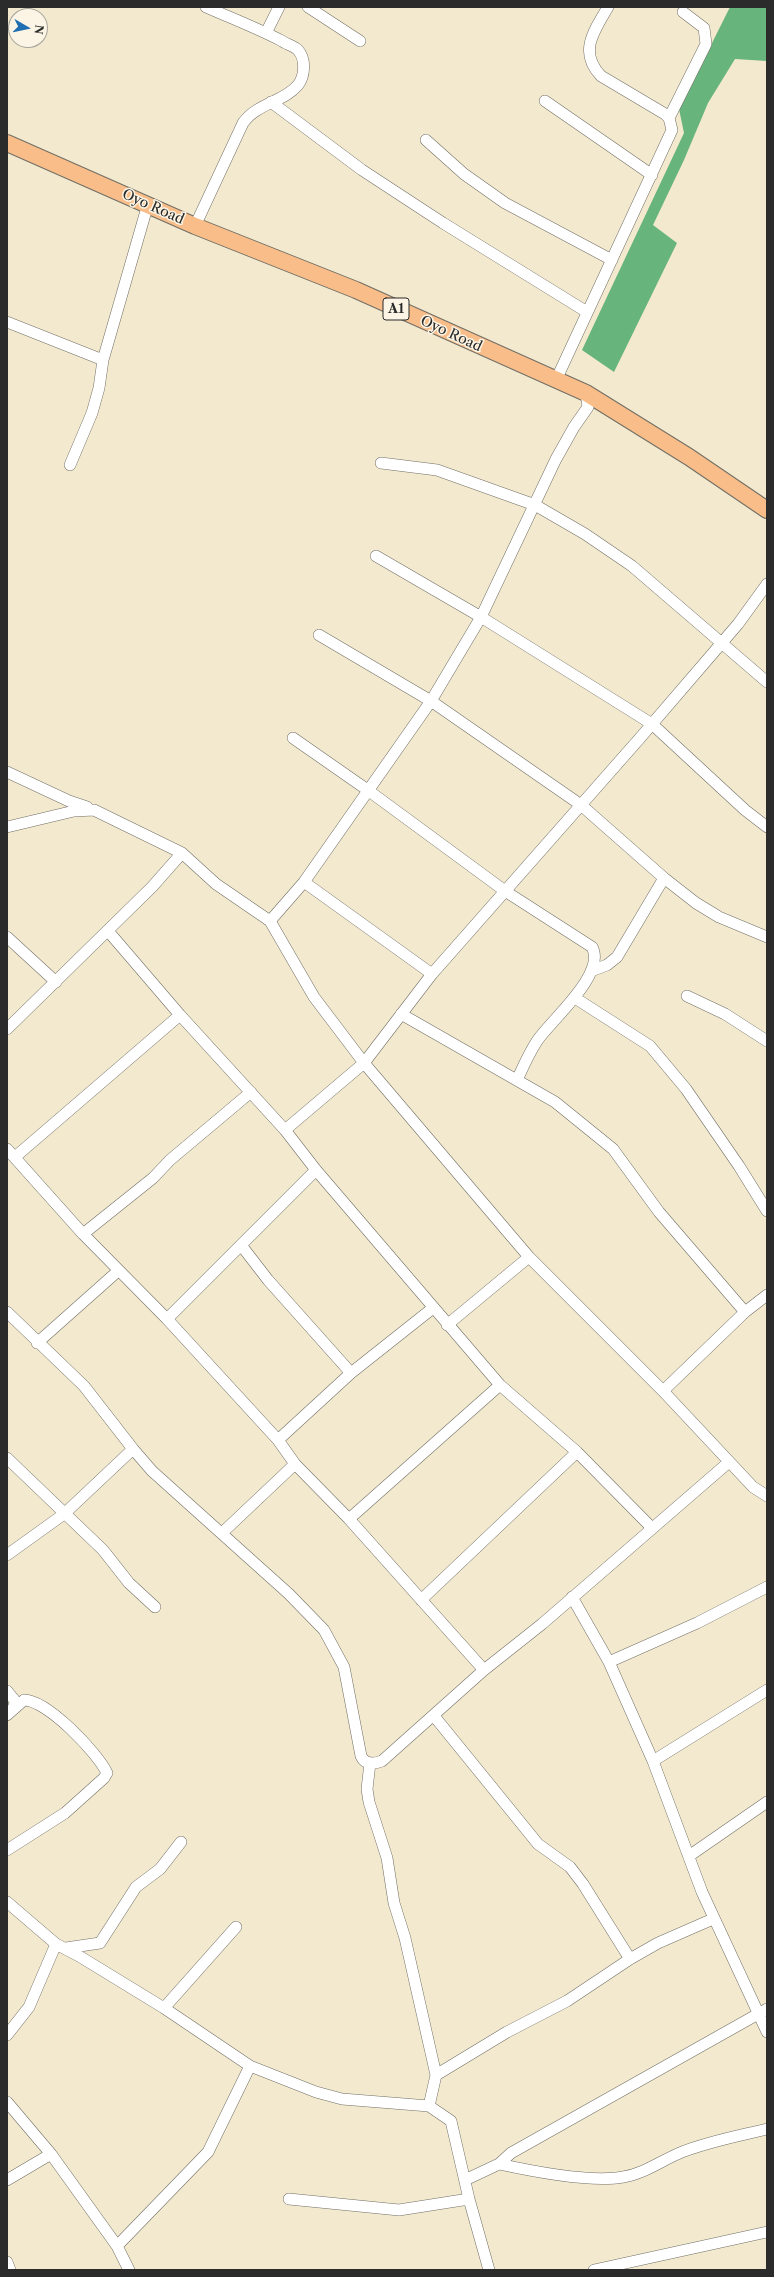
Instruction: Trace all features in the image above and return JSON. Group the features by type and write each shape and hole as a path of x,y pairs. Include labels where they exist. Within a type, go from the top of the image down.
{"highway":[{"name":"Oyo Road","path":"7,143 195,226 356,290 586,394 713,473 767,510"}],"street":[{"path":"195,226 243,123 256,109 271,102 298,85 302,77 303,62 297,50 266,33 206,7"},
{"path":"266,33 279,7"},
{"path":"308,7 360,41"},
{"path":"608,7 594,32 590,44 589,57 593,68 601,76 669,118"},
{"path":"556,380 671,136 669,118 707,39 704,28 683,12"},
{"path":"271,102 362,170 443,223 587,312"},
{"path":"545,102 652,175"},
{"path":"426,140 464,174 505,203 612,260"},
{"path":"70,465 92,413 99,388 103,360 148,204"},
{"path":"7,322 103,360"},
{"path":"270,921 304,882 431,701 481,617 556,459 574,427 588,407 586,394"},
{"path":"381,463 437,470 535,505 585,534 632,566 767,682"},
{"path":"376,556 481,617 652,724 745,810 767,827"},
{"path":"285,1130 364,1063 432,974 738,624 767,584"},
{"path":"319,635 431,701 581,805 664,878 719,917 767,937"},
{"path":"293,738 369,791 505,890 592,946 594,956 591,970 575,998 537,1040 517,1080"},
{"path":"7,772 69,802 94,810 182,853 216,884 270,921 314,997 364,1063 529,1257 663,1391 753,1487 767,1496"},
{"path":"7,827 74,811 94,810"},
{"path":"7,1029 108,930 182,853"},
{"path":"591,970 607,965 617,957 664,878"},
{"path":"304,882 432,974"},
{"path":"108,930 180,1015 285,1130 316,1170 500,1385 577,1452 652,1528"},
{"path":"7,937 56,982"},
{"path":"687,996 725,1014 767,1042"},
{"path":"575,998 650,1046 686,1090 739,1166 767,1211"},
{"path":"401,1014 555,1102 613,1149 659,1212 745,1312"},
{"path":"15,1157 180,1015"},
{"path":"83,1234 153,1178 176,1155 251,1092"},
{"path":"7,1148 83,1234 167,1319 278,1440 295,1464 349,1518 484,1670"},
{"path":"167,1319 316,1170"},
{"path":"241,1246 268,1280 351,1373"},
{"path":"447,1324 529,1257"},
{"path":"37,1343 118,1271"},
{"path":"663,1391 745,1312 767,1295"},
{"path":"278,1440 351,1373 433,1308"},
{"path":"7,1312 37,1343 84,1386 133,1449 175,1493 222,1533 289,1594 324,1630 344,1666 361,1756 365,1761 370,1763 382,1760 434,1716 484,1670 542,1624 729,1462"},
{"path":"349,1518 500,1385"},
{"path":"7,1555 64,1514 133,1449"},
{"path":"421,1600 577,1452"},
{"path":"7,1458 103,1550 129,1583 155,1607"},
{"path":"222,1533 295,1464"},
{"path":"609,1662 697,1623 767,1587"},
{"path":"572,1597 609,1662 653,1761 688,1856 714,1918 763,2011 767,2032"},
{"path":"653,1761 767,1690"},
{"path":"7,1691 16,1702 9,1713"},
{"path":"7,1850 65,1813 104,1778 107,1773 89,1746 68,1726 40,1705 32,1701 24,1700 9,1713"},
{"path":"434,1716 538,1844 570,1867 583,1884 630,1959"},
{"path":"370,1763 367,1789 369,1802 387,1858 394,1903 405,1938 436,2074 429,2106"},
{"path":"688,1856 767,1802"},
{"path":"61,1946 100,1943 136,1887 160,1869 181,1842"},
{"path":"7,1902 61,1946 164,2008 250,2066 316,2092 342,2099 429,2106 451,2121 469,2199 489,2270"},
{"path":"436,2074 507,2032 567,2001 630,1959 658,1943 714,1918"},
{"path":"164,2008 236,1927"},
{"path":"7,2036 29,2007 61,1946"},
{"path":"465,2180 499,2164 511,2154 763,2011"},
{"path":"117,2246 208,2152 250,2066"},
{"path":"7,2102 51,2154 117,2246 129,2270"},
{"path":"499,2164 603,2179 623,2177 638,2174 680,2153 715,2140 767,2129"},
{"path":"7,2180 51,2154"},
{"path":"289,2199 399,2210 469,2199"},
{"path":"594,2270 767,2232"},
{"path":"7,2262 10,2270"}],"green space":[{"path":"730,7 767,7 767,61 735,59 708,103 684,160 653,225 677,243 614,372 582,350 684,133 679,109"}]}
